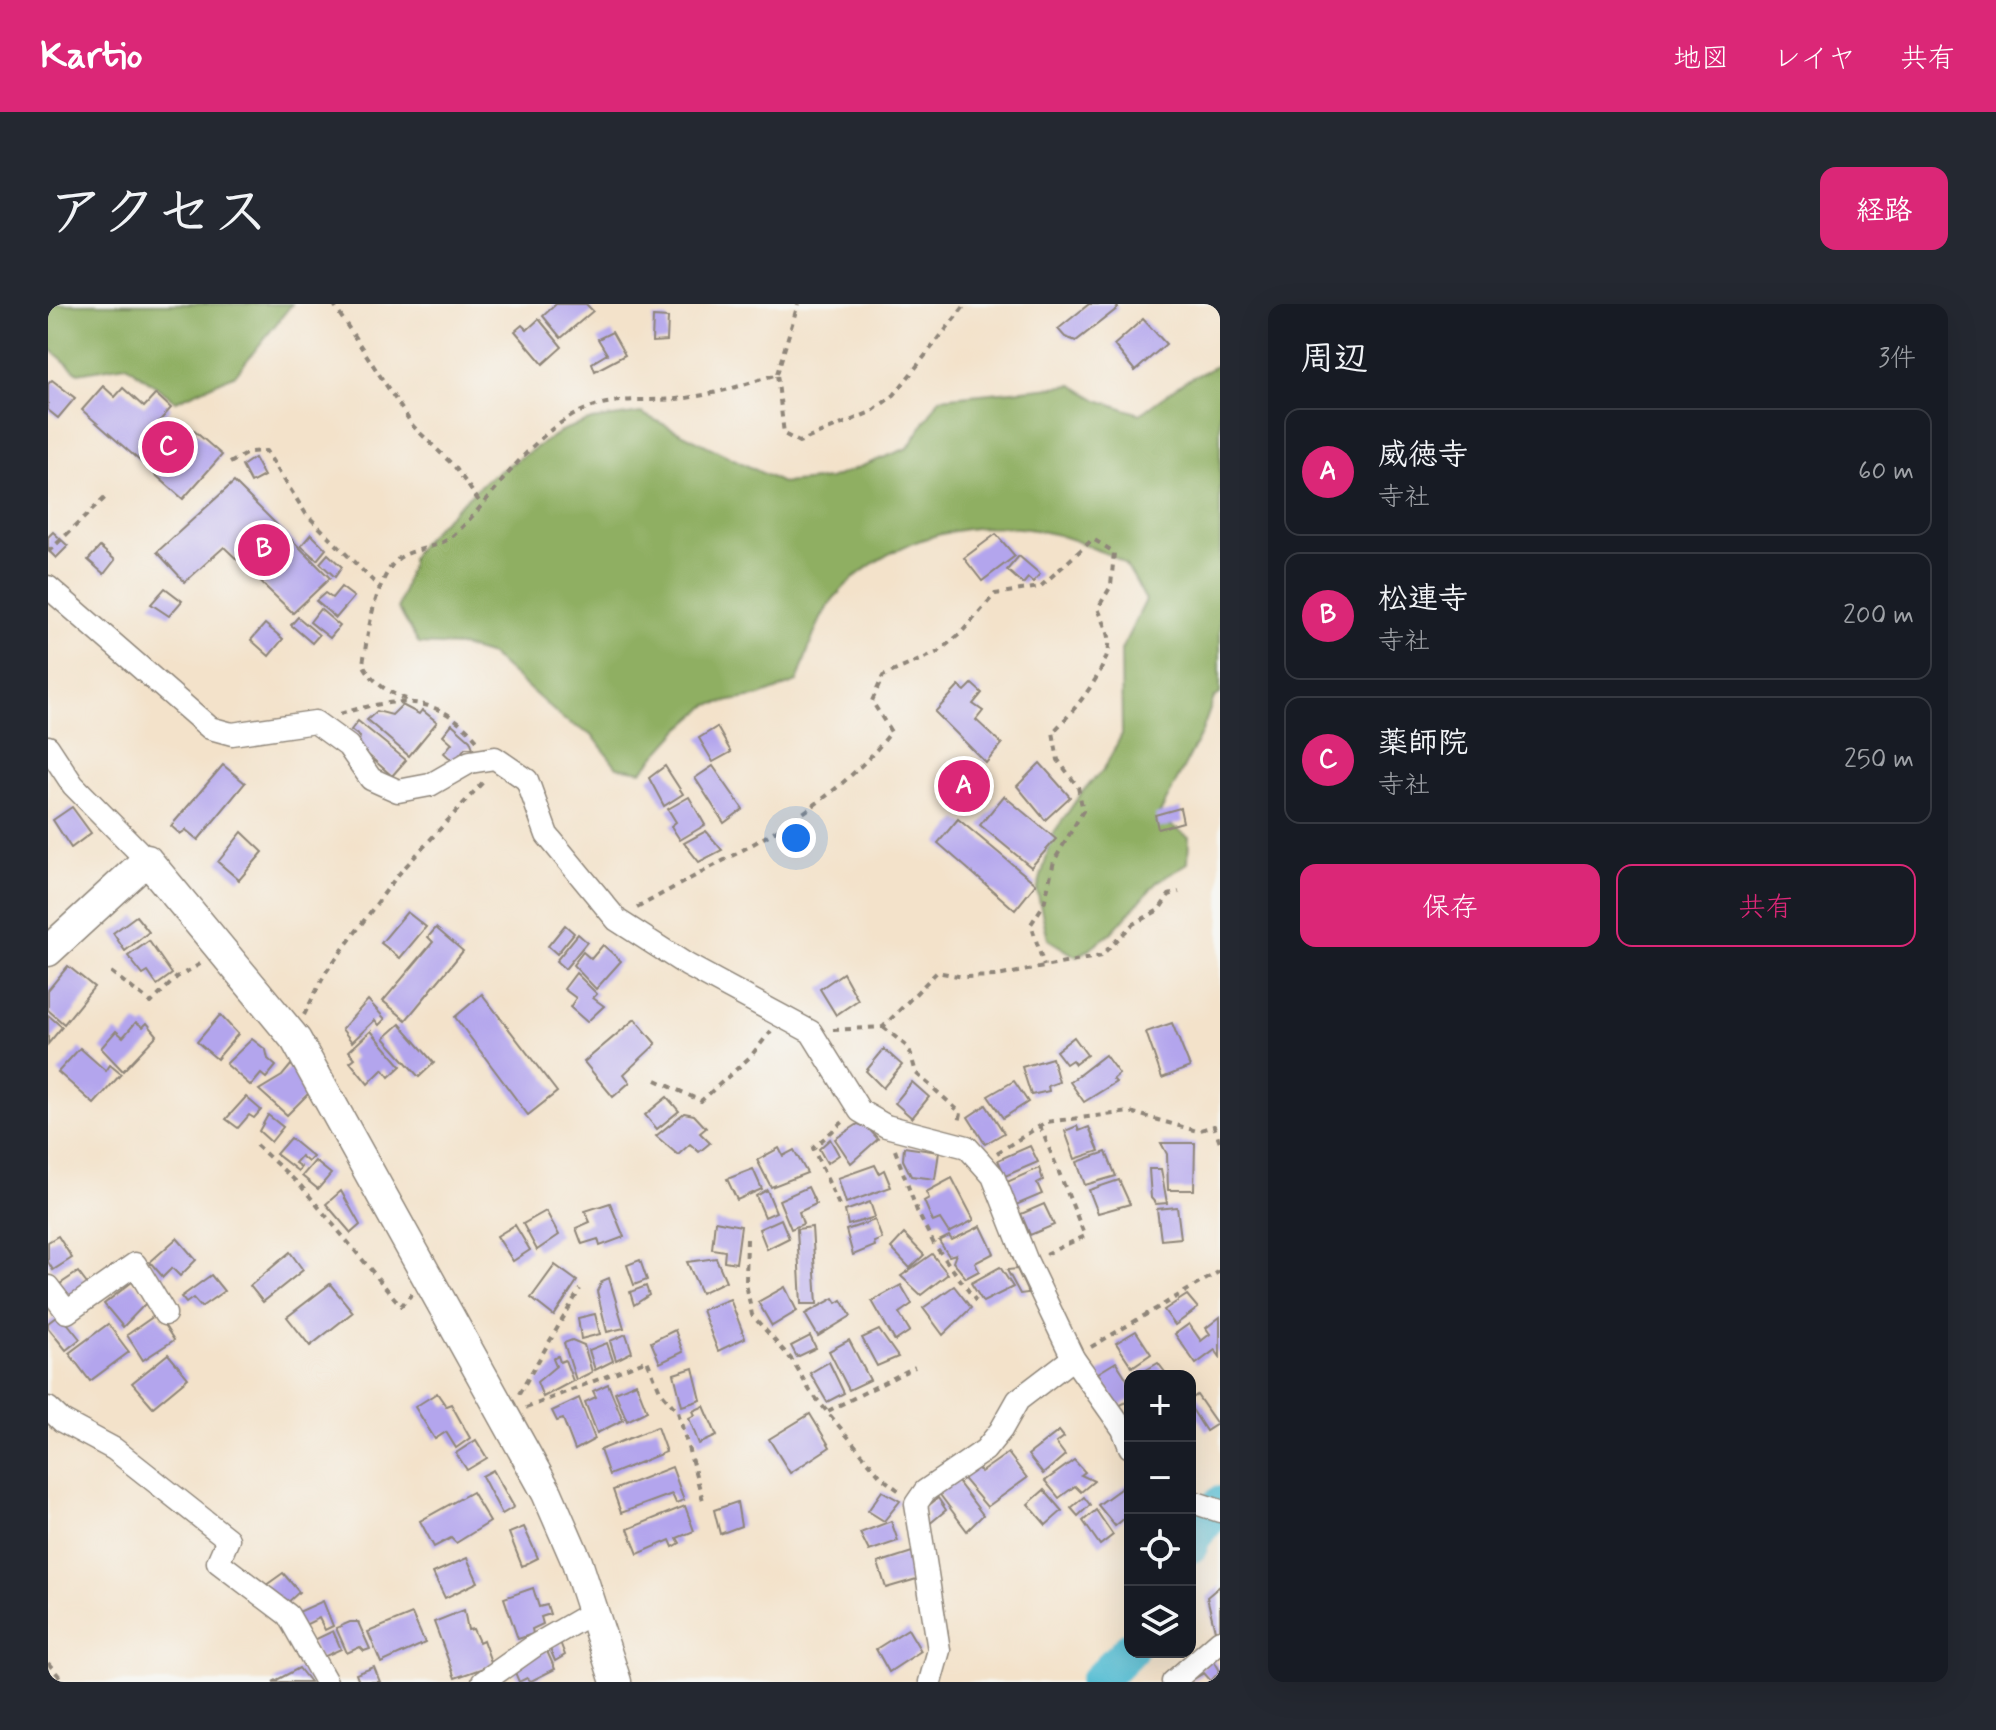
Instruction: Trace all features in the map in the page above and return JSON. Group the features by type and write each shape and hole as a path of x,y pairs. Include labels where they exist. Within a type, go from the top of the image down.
{"street":[{"path":"48,587 210,728 232,734 315,722 348,746 371,779 398,791 430,785 470,762 498,760 527,780 547,835 617,920 781,1019 811,1032 860,1111 886,1126 967,1147 981,1162 993,1176 1027,1262 1073,1358 1123,1429 1128,1442"},
{"path":"48,747 73,785 147,860 296,1040 566,1530 616,1682"},
{"path":"48,951 147,860"},
{"path":"48,1287 67,1312 135,1264 165,1314"},
{"path":"930,1682 939,1650 916,1504 925,1491 985,1450 1018,1400 1073,1358"},
{"path":"48,1408 62,1421 114,1449 228,1539 218,1562 288,1615 326,1682"},
{"path":"1196,1503 1220,1511"},
{"path":"483,1682 534,1646 593,1612"},
{"path":"1173,1682 1220,1641"}],"path":[{"path":"333,304 413,426 455,467 481,504"},
{"path":"798,304 777,374 784,434 799,442 871,412 894,395 966,304"},
{"path":"296,1040 308,1002 378,900 498,760 469,730 443,712 390,694 370,677 363,664 380,588 394,562 407,553 438,548 456,534 528,450 552,429 597,405 678,399 734,388 777,374"},
{"path":"230,463 249,452 266,451 306,514 380,588"},
{"path":"48,552 108,495"},
{"path":"617,920 755,842 842,785 869,761 891,732 872,701 883,676 938,652 961,633 995,594 1040,587 1093,539 1114,552 1111,586 1098,608 1109,639 1103,662 1078,707 1053,732 1058,760 1078,787 1083,811 1054,861 1044,904 1031,924 1044,966"},
{"path":"315,722 406,699"},
{"path":"811,1032 883,1027 937,972 963,977 997,976 1101,956 1133,924 1159,910 1169,895 1179,892"},
{"path":"111,972 151,1003 177,977 223,949"},
{"path":"656,1080 701,1101 750,1057 781,1019"},
{"path":"883,1027 909,1048 916,1073 961,1113 956,1144"},
{"path":"839,1205 813,1148 860,1111"},
{"path":"981,1162 1046,1122 1130,1112 1197,1131 1214,1126 1220,1142"},
{"path":"886,1126 917,1211 934,1244 976,1301"},
{"path":"1027,1262 1085,1236 1040,1126"},
{"path":"256,1145 301,1186 401,1306 426,1277"},
{"path":"747,1239 746,1283 752,1315 792,1360 810,1391 882,1478 916,1504"},
{"path":"1073,1358 1220,1271"},
{"path":"505,1417 580,1289"},
{"path":"505,1417 647,1360 660,1391 678,1412 704,1504"},
{"path":"828,1411 915,1367"},
{"path":"48,1663 64,1682"}],"green space":[{"path":"48,304 292,304 236,374 176,401 126,365 78,373 48,347"},
{"path":"1220,364 1220,694 1214,698 1201,734 1158,817 1189,837 1188,863 1157,882 1110,934 1077,957 1048,939 1037,891 1053,834 1082,792 1104,769 1122,734 1121,650 1146,600 1130,571 1116,558 1058,535 1024,529 989,527 954,531 920,540 888,555 859,574 834,598 817,627 797,682 760,696 708,705 680,729 642,771 617,767 593,736 563,719 491,655 461,646 419,644 398,608 414,552 434,529 486,480 563,430 592,420 641,413 782,483 829,479 908,448 940,398 1073,385 1098,400 1140,414 1185,381"}],"building":[{"path":"556,304 586,304 593,311 561,338 543,316"},
{"path":"1089,304 1115,304 1118,308 1076,341 1065,337 1058,329"},
{"path":"653,317 668,318 667,341 652,342"},
{"path":"539,319 562,347 543,364 515,331 522,325 527,330"},
{"path":"1143,319 1166,344 1135,371 1114,345"},
{"path":"612,332 625,355 595,371 592,363 607,354 598,339"},
{"path":"52,380 75,398 58,418 48,410 48,384"},
{"path":"103,386 115,397 123,388 144,407 156,394 171,408 156,425 171,438 185,423 222,455 183,499 82,410"},
{"path":"254,458 264,476 251,483 242,466"},
{"path":"234,482 330,578 293,613 224,547 185,582 157,552"},
{"path":"53,532 68,546 56,558 48,550 48,537"},
{"path":"311,534 326,549 317,560 301,546"},
{"path":"996,534 1015,556 982,581 964,558"},
{"path":"100,547 115,560 104,574 88,560"},
{"path":"328,554 342,567 335,577 320,563"},
{"path":"1019,556 1040,574 1033,582 1028,578 1023,584 1007,570"},
{"path":"341,587 354,597 336,618 316,601 325,593 332,598"},
{"path":"165,588 182,601 169,616 151,604"},
{"path":"320,609 340,626 330,638 310,622"},
{"path":"298,617 319,635 312,643 291,625"},
{"path":"265,624 283,639 269,656 251,640"},
{"path":"972,684 982,693 973,704 983,711 976,720 1002,744 986,763 935,712 959,686 965,691"},
{"path":"402,705 419,714 422,710 437,722 409,756 367,720 377,711 392,715"},
{"path":"358,721 406,760 392,776 358,746 360,737 351,730"},
{"path":"452,724 470,740 473,748 465,748 454,762 444,753 452,743 443,735"},
{"path":"717,727 731,752 713,762 699,738"},
{"path":"1040,763 1070,797 1045,820 1017,786"},
{"path":"223,765 245,783 198,840 186,830 180,834 171,826"},
{"path":"665,766 683,794 664,806 649,778"},
{"path":"713,766 743,809 724,823 695,778"},
{"path":"1004,796 1056,839 1031,867 980,825"},
{"path":"689,797 705,825 680,840 671,826 676,822 668,809"},
{"path":"72,807 91,833 71,848 53,820"},
{"path":"1180,808 1183,822 1158,829 1155,815"},
{"path":"958,819 1036,884 1015,910 938,843"},
{"path":"706,831 722,850 699,862 684,843"},
{"path":"242,832 263,852 239,880 218,862"},
{"path":"407,912 426,927 400,958 381,943"},
{"path":"136,916 149,932 125,951 113,933"},
{"path":"565,925 574,933 557,954 548,946"},
{"path":"436,928 463,951 406,1020 383,1001 433,942 428,937"},
{"path":"578,934 587,942 565,969 556,961"},
{"path":"149,941 172,974 157,985 148,972 143,975 128,956"},
{"path":"603,945 621,961 596,989 573,965 583,952 591,959"},
{"path":"68,966 94,987 64,1024 48,1010 48,990"},
{"path":"576,973 597,994 593,998 604,1006 587,1022 570,1007 576,998 564,989"},
{"path":"843,973 858,1000 836,1015 820,989"},
{"path":"482,994 557,1092 528,1115 455,1017"},
{"path":"368,1000 385,1019 379,1025 375,1020 352,1042 342,1029"},
{"path":"48,1015 62,1027 48,1044"},
{"path":"220,1015 238,1034 217,1059 197,1042"},
{"path":"635,1019 656,1044 624,1074 630,1082 613,1097 584,1062"},
{"path":"136,1022 143,1027 147,1023 157,1035 123,1071 101,1048 116,1031 123,1037"},
{"path":"1172,1023 1190,1067 1162,1078 1146,1032"},
{"path":"400,1024 434,1063 419,1077 384,1038"},
{"path":"371,1031 401,1066 389,1077 383,1069 368,1084 350,1062 355,1058 349,1051"},
{"path":"1074,1037 1087,1055 1075,1064 1072,1060 1066,1064 1056,1051"},
{"path":"252,1039 266,1050 268,1059 276,1066 266,1078 261,1074 251,1086 226,1064"},
{"path":"80,1048 106,1071 110,1065 121,1074 94,1104 58,1072"},
{"path":"884,1049 902,1065 883,1088 866,1071"},
{"path":"1105,1055 1119,1074 1113,1079 1116,1082 1084,1102 1070,1082"},
{"path":"1052,1058 1059,1082 1048,1086 1049,1091 1031,1095 1022,1067"},
{"path":"291,1065 316,1086 287,1115 259,1090 282,1076"},
{"path":"1014,1081 1028,1102 1003,1118 988,1096"},
{"path":"912,1082 929,1097 912,1118 895,1103"},
{"path":"246,1097 261,1110 254,1118 249,1115 238,1128 226,1119"},
{"path":"667,1097 679,1111 657,1129 645,1115"},
{"path":"986,1105 1004,1133 985,1144 968,1117"},
{"path":"684,1113 694,1115 706,1128 700,1133 710,1143 699,1152 690,1144 678,1155 656,1136"},
{"path":"268,1115 283,1127 271,1142 259,1131"},
{"path":"858,1124 868,1128 878,1139 851,1163 835,1139"},
{"path":"1077,1126 1079,1131 1089,1127 1099,1151 1075,1159 1065,1131"},
{"path":"290,1138 313,1157 308,1162 301,1156 295,1163 301,1167 298,1171 276,1154"},
{"path":"830,1139 839,1155 827,1163 819,1149"},
{"path":"1161,1143 1195,1143 1194,1190 1168,1190 1167,1154"},
{"path":"1030,1146 1038,1162 1005,1176 998,1160"},
{"path":"904,1147 939,1152 935,1179 911,1176 903,1160"},
{"path":"779,1148 783,1156 794,1150 807,1173 771,1187 757,1160"},
{"path":"1106,1152 1116,1176 1085,1185 1077,1162"},
{"path":"315,1161 331,1174 318,1189 302,1176"},
{"path":"875,1165 879,1173 884,1170 891,1187 846,1203 838,1178"},
{"path":"1039,1168 1043,1180 1037,1183 1042,1194 1016,1205 1007,1182"},
{"path":"753,1169 762,1189 737,1200 727,1179"},
{"path":"1149,1169 1161,1169 1167,1203 1156,1204 1151,1198"},
{"path":"952,1178 974,1220 949,1233 940,1219 933,1222 924,1201 929,1198 926,1192"},
{"path":"1119,1180 1130,1204 1098,1213 1089,1190"},
{"path":"808,1187 816,1204 799,1212 803,1224 791,1229 779,1200"},
{"path":"767,1190 776,1212 765,1217 756,1196"},
{"path":"341,1191 360,1225 351,1233 326,1204"},
{"path":"870,1202 875,1217 848,1225 845,1211"},
{"path":"610,1203 624,1237 600,1246 598,1239 582,1244 576,1228 590,1222 585,1211"},
{"path":"1044,1204 1054,1225 1030,1235 1021,1214"},
{"path":"1177,1207 1181,1238 1161,1240 1157,1209"},
{"path":"546,1211 559,1235 537,1250 523,1224"},
{"path":"781,1219 789,1238 767,1249 759,1229"},
{"path":"875,1220 882,1239 874,1242 875,1246 853,1255 846,1230"},
{"path":"715,1221 741,1226 736,1263 724,1261 725,1251 712,1249"},
{"path":"515,1225 530,1250 513,1261 497,1236"},
{"path":"981,1226 994,1253 975,1263 979,1271 966,1278 953,1262 956,1254 949,1256 939,1241 949,1236 952,1240"},
{"path":"812,1227 817,1304 801,1304 797,1229"},
{"path":"904,1234 924,1255 910,1268 891,1248"},
{"path":"58,1236 72,1258 53,1270 48,1262 48,1242"},
{"path":"177,1238 196,1260 180,1276 172,1268 163,1277 150,1262"},
{"path":"290,1252 303,1270 263,1302 250,1286"},
{"path":"932,1254 948,1274 921,1295 901,1276"},
{"path":"716,1258 726,1281 701,1293 687,1262"},
{"path":"640,1260 647,1280 634,1285 627,1265"},
{"path":"555,1265 577,1281 554,1316 531,1298"},
{"path":"1000,1267 1013,1287 983,1302 971,1283"},
{"path":"1017,1269 1028,1293 1020,1294 1007,1270"},
{"path":"78,1272 90,1288 73,1301 60,1284"},
{"path":"211,1275 224,1291 201,1307 193,1298 186,1303 181,1297"},
{"path":"609,1278 624,1328 607,1332 597,1291 602,1281"},
{"path":"132,1282 148,1301 123,1327 104,1304"},
{"path":"330,1284 353,1312 310,1346 287,1317"},
{"path":"901,1285 912,1304 899,1313 910,1331 895,1341 872,1301"},
{"path":"646,1286 649,1295 634,1305 630,1292"},
{"path":"954,1286 971,1308 943,1335 923,1308"},
{"path":"785,1287 797,1311 772,1326 758,1302"},
{"path":"1187,1295 1198,1308 1175,1325 1164,1310"},
{"path":"834,1298 837,1303 842,1300 851,1316 818,1336 805,1314"},
{"path":"730,1299 745,1338 718,1351 702,1310"},
{"path":"60,1314 80,1339 66,1350 48,1328 48,1323"},
{"path":"157,1314 174,1340 143,1360 127,1335"},
{"path":"595,1314 600,1334 581,1339 578,1318"},
{"path":"1220,1317 1220,1357 1215,1350 1196,1364 1175,1334 1189,1324 1201,1341 1210,1334 1206,1328"},
{"path":"108,1324 129,1352 90,1381 69,1353"},
{"path":"675,1330 683,1352 660,1363 651,1342"},
{"path":"879,1330 898,1357 877,1366 862,1338"},
{"path":"1136,1331 1151,1354 1132,1367 1116,1343"},
{"path":"626,1334 632,1352 616,1360 610,1341"},
{"path":"810,1336 816,1348 797,1357 791,1346"},
{"path":"572,1340 584,1345 592,1372 576,1380 564,1343"},
{"path":"849,1340 870,1380 849,1390 829,1351"},
{"path":"607,1343 613,1361 595,1370 589,1350"},
{"path":"168,1354 188,1378 153,1407 132,1383"},
{"path":"558,1356 560,1362 565,1360 573,1381 543,1397 537,1382 556,1366 553,1359"},
{"path":"829,1362 844,1393 827,1402 810,1373"},
{"path":"1116,1362 1124,1375 1124,1403 1119,1406 1098,1373"},
{"path":"1158,1363 1163,1370 1146,1370"},
{"path":"693,1368 701,1400 682,1406 674,1374"},
{"path":"636,1383 647,1411 627,1421 615,1392"},
{"path":"608,1384 623,1420 597,1433 585,1402 596,1397 593,1391"},
{"path":"437,1393 446,1406 451,1404 470,1438 456,1448 446,1432 435,1439 415,1407"},
{"path":"1196,1396 1217,1424 1206,1431 1196,1415"},
{"path":"579,1398 595,1439 575,1450 563,1419 557,1421 552,1411"},
{"path":"704,1406 717,1436 699,1444 689,1418 695,1415 693,1411"},
{"path":"810,1414 830,1447 790,1473 769,1439"},
{"path":"657,1427 666,1452 609,1475 600,1450"},
{"path":"1059,1431 1064,1437 1056,1443 1065,1455 1043,1474 1028,1455"},
{"path":"476,1440 487,1458 467,1470 456,1453"},
{"path":"1008,1453 1027,1478 987,1507 959,1474 973,1463 981,1472"},
{"path":"1074,1460 1085,1472 1081,1475 1094,1481 1081,1492 1075,1486 1059,1498 1045,1481"},
{"path":"672,1467 684,1500 676,1503 672,1494 621,1513 613,1490"},
{"path":"493,1470 514,1507 502,1514 482,1476"},
{"path":"955,1478 983,1515 967,1531 938,1492"},
{"path":"1124,1486 1124,1519 1115,1526 1098,1505"},
{"path":"1044,1490 1062,1511 1046,1525 1028,1504"},
{"path":"882,1491 900,1501 884,1521 868,1511"},
{"path":"472,1492 490,1522 456,1543 451,1538 434,1547 420,1521"},
{"path":"1084,1497 1090,1505 1078,1516 1071,1508"},
{"path":"938,1498 946,1510 927,1526 925,1522 929,1516 924,1509"},
{"path":"737,1502 741,1526 720,1534 714,1510"},
{"path":"685,1506 694,1531 677,1538 680,1543 673,1547 670,1540 638,1554 628,1529"},
{"path":"1096,1510 1113,1535 1100,1545 1083,1521"},
{"path":"891,1521 898,1541 869,1551 860,1533"},
{"path":"524,1527 538,1558 522,1566 509,1533"},
{"path":"912,1552 920,1578 886,1588 878,1563"},
{"path":"467,1558 478,1582 445,1598 433,1573"},
{"path":"283,1573 299,1592 284,1606 262,1588"},
{"path":"1220,1586 1220,1632 1216,1635 1207,1597"},
{"path":"533,1588 539,1607 547,1605 550,1614 541,1617 543,1624 532,1629 533,1634 518,1639 504,1598"},
{"path":"323,1601 333,1626 325,1630 319,1618 299,1628 292,1615"},
{"path":"464,1610 468,1630 473,1629 479,1642 483,1640 492,1665 455,1678 434,1622"},
{"path":"412,1614 425,1643 381,1663 368,1632"},
{"path":"358,1622 370,1649 364,1651 360,1647 347,1653 336,1628"},
{"path":"908,1629 921,1651 889,1672 876,1649"},
{"path":"333,1631 341,1649 319,1659 312,1641"},
{"path":"560,1642 565,1655 555,1661 550,1649"},
{"path":"546,1649 555,1669 531,1681 527,1678 519,1682 514,1670"},
{"path":"1212,1657 1220,1671 1211,1681 1204,1673 1189,1682"},
{"path":"374,1667 380,1682 359,1682 356,1674"},
{"path":"299,1668 310,1682 273,1682"}],"waterway":[{"path":"1196,1533 1220,1504"},
{"path":"1097,1682 1124,1655"}],"place":[{"name":"薬師院","path":"168,447"},
{"name":"松連寺","path":"264,550"},
{"name":"威徳寺","path":"964,786"}]}
